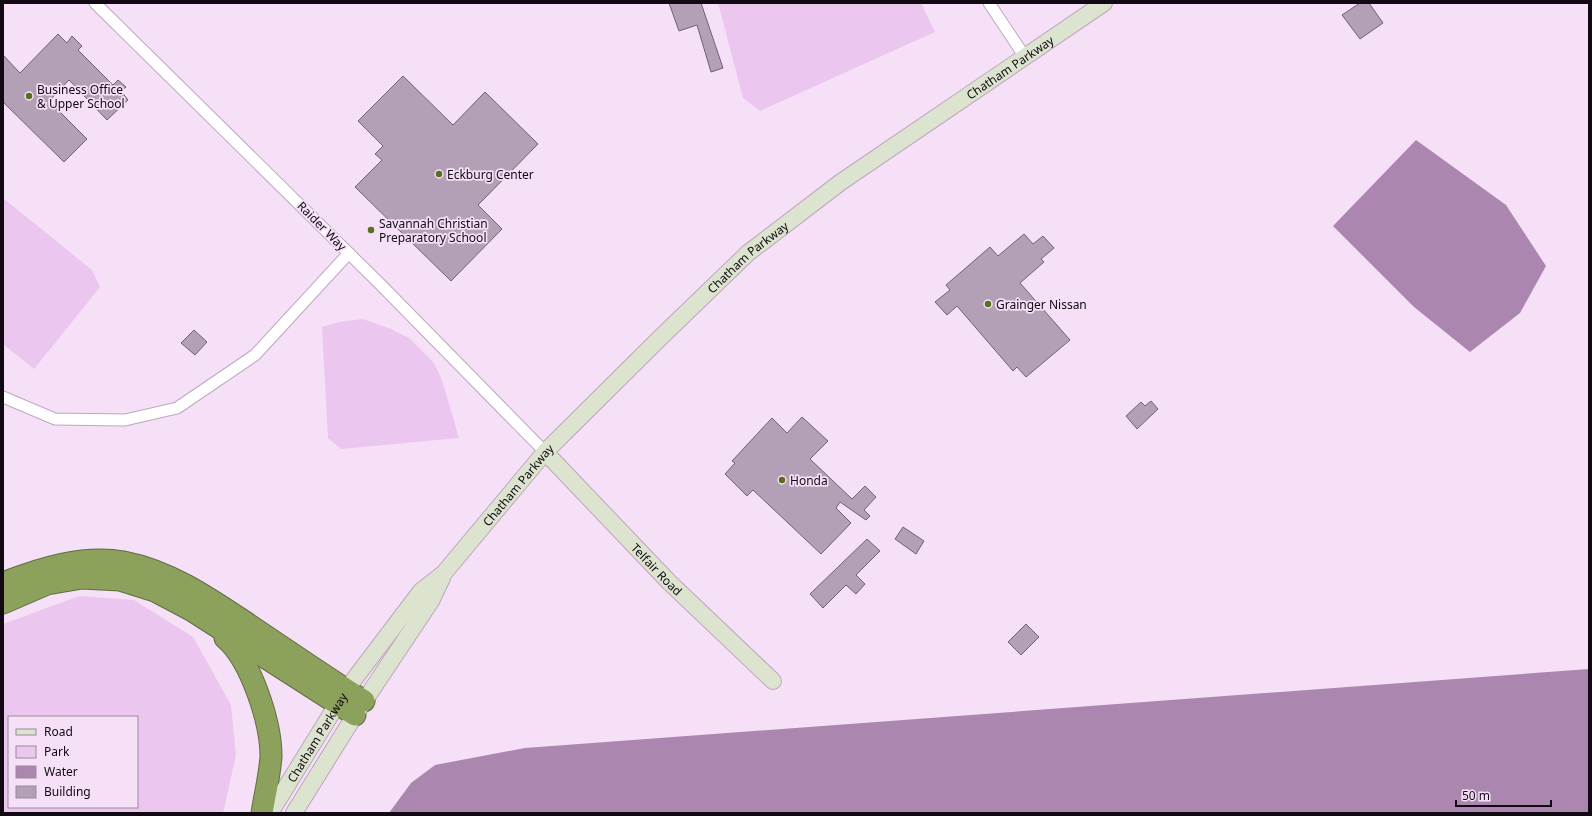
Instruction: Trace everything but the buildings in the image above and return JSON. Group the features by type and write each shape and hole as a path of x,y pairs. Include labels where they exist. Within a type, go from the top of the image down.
{"highway":[{"path":"3,582 47,567 98,560 124,562 155,571 183,584 215,602 342,697"},
{"path":"3,603 47,584 82,578 120,580 134,584 155,591 191,610 359,708"},
{"path":"191,610 228,640 246,666 265,711 271,755 262,813"}],"main road":[{"name":"Chatham Parkway","path":"270,813 342,697 421,591 444,572 545,452 748,253 841,182 1104,3"},
{"name":"Telfair Road","path":"545,452 669,582 773,681"},
{"name":"Chatham Parkway","path":"294,813 359,708 431,601 444,572"}],"street":[{"name":"Raider Way","path":"95,3 349,253 545,452"},
{"path":"989,3 1026,57"},
{"path":"3,397 55,419 125,420 177,408 255,355 349,253"}],"green space":[{"path":"718,3 921,3 935,32 760,111 743,98"},
{"path":"3,198 92,270 100,287 34,369 3,344"},
{"path":"363,319 391,329 409,338 434,363 442,380 459,438 341,449 328,438 322,327 339,322"},
{"path":"79,596 134,600 193,637 231,705 236,755 223,813 3,813 3,624"}],"water":[{"path":"1416,140 1506,205 1546,266 1520,313 1470,352 1414,307 1333,226"},
{"path":"1589,669 1589,813 389,813 411,783 435,765 525,748"}],"place":[{"name":"Business Office & Upper School","path":"29,96"},
{"name":"Eckburg Center","path":"439,174"},
{"name":"Savannah Christian Preparatory School","path":"371,230"},
{"name":"Grainger Nissan","path":"988,304"},
{"name":"Honda","path":"782,480"}]}
